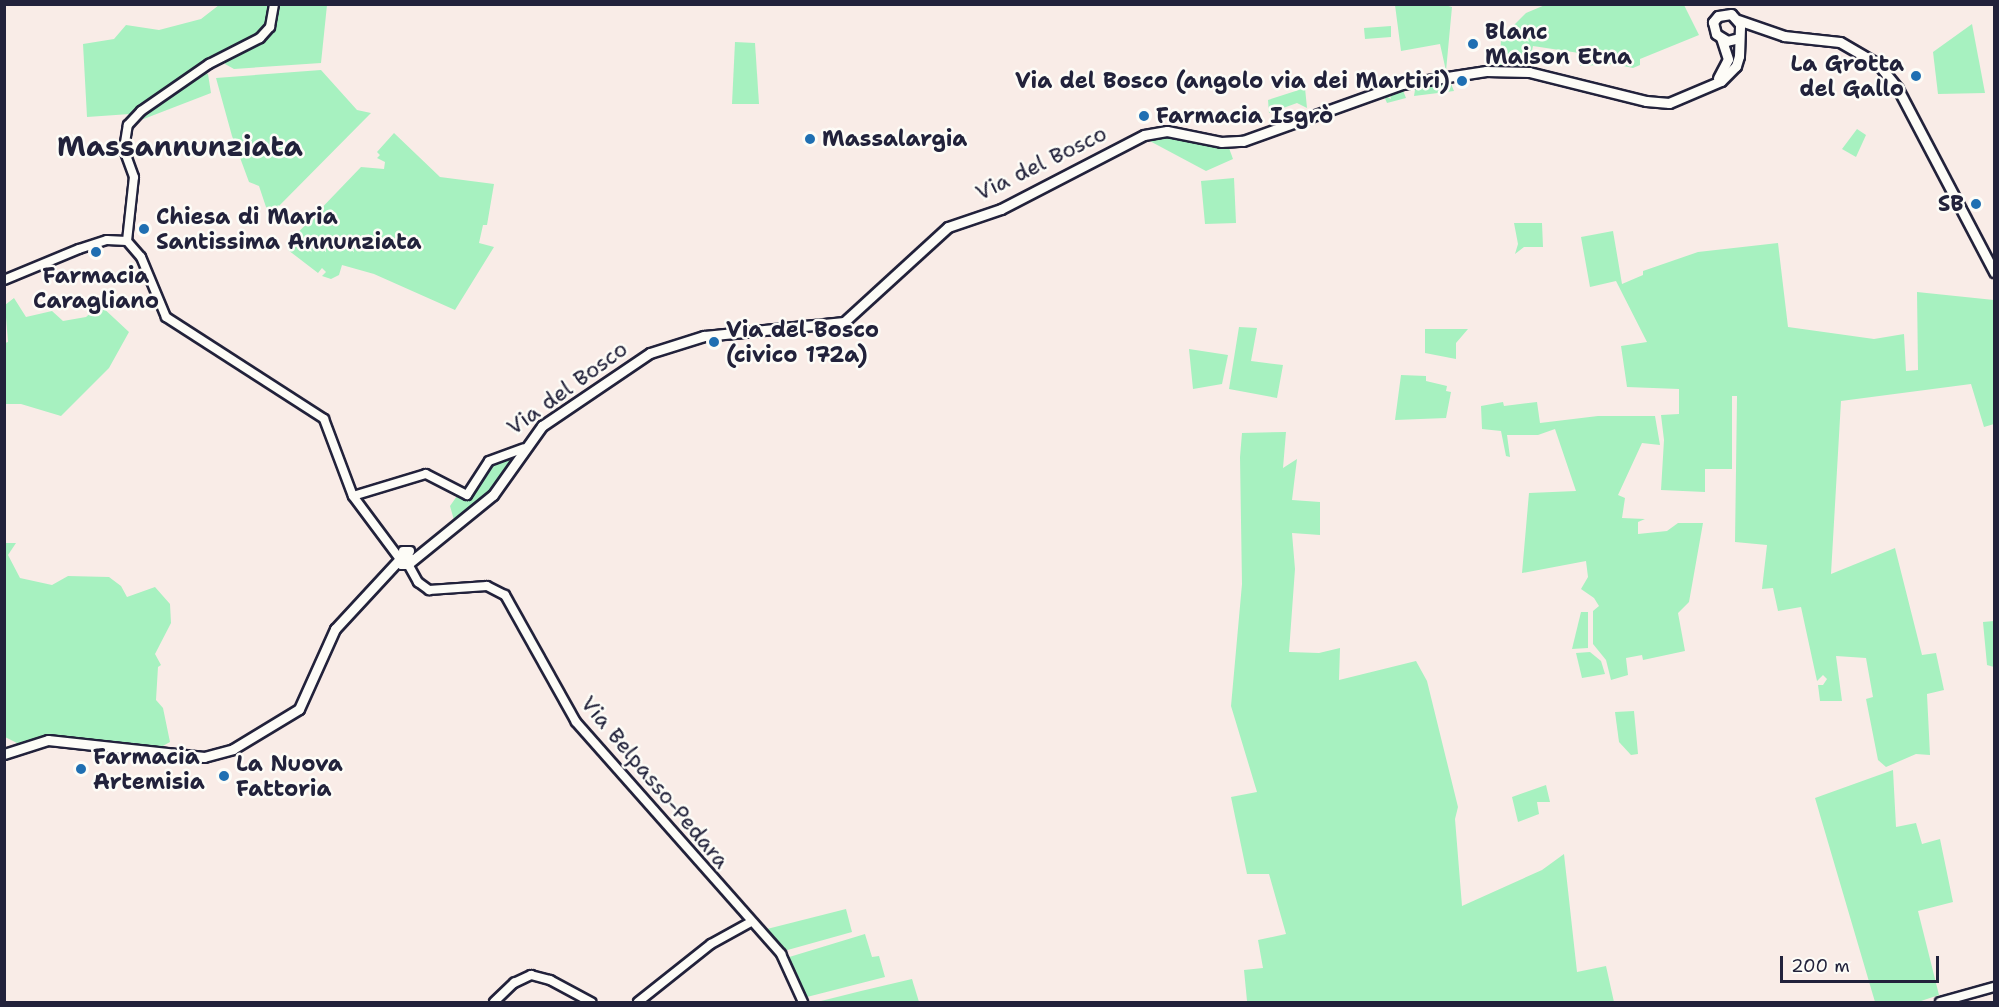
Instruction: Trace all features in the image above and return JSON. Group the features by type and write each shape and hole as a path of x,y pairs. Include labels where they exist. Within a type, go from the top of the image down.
{"main road":[{"path":"1707,87 1728,64 1727,49 1713,26 1728,4"},
{"path":"1734,4 1739,36"},
{"path":"1720,14 1768,33"},
{"path":"1721,38 1732,41 1739,36 1768,33 1840,42 1868,57 1890,77 1995,272"},
{"name":"Via del Bosco","path":"524,448 555,416 659,347 704,336 844,322 948,226 1001,209 1144,135 1167,131 1221,142 1243,141 1402,84 1486,71 1529,72 1662,103 1707,87 1733,71 1739,36"},
{"path":"4,754 48,740 204,757 225,753 300,709 335,629 378,583 493,495 524,448"}],"street":[{"path":"274,5 270,27 260,38 209,64 141,111 128,124 123,149 135,177 127,240 141,257 166,317 324,419 353,496 405,561"},
{"path":"4,280 79,249 107,240 127,240"},
{"name":"Via del Bosco","path":"353,496 426,474 467,495 489,461 524,448"},
{"name":"Via Belpasso-Pedara","path":"405,561 416,580 429,590 487,586 506,595 576,722 781,954 803,1002"},
{"path":"639,1002 711,944 751,922"},
{"path":"494,1002 514,982 531,975 550,980 591,1002"},
{"path":"1940,1002 1995,987"}],"green space":[{"path":"1441,4 1452,7 1446,71 1440,44 1401,51 1395,5"},
{"path":"219,5 268,5 268,23 259,35 130,114 87,117 83,44 114,39 126,25 159,30 201,19"},
{"path":"279,5 327,5 321,63 234,69 225,64 226,59 266,37 275,23"},
{"path":"1545,5 1684,5 1699,35 1640,59 1640,65 1633,68 1614,64 1580,66 1579,53 1533,46 1528,69 1505,62 1500,66 1501,38 1526,13"},
{"path":"1972,24 1985,93 1938,94 1933,52"},
{"path":"1391,26 1391,37 1365,39 1364,28"},
{"path":"735,42 755,43 759,104 732,104"},
{"path":"321,70 357,110 371,113 273,212 266,207 259,186 249,182 232,136 216,78"},
{"path":"203,72 208,74 211,93 141,120 139,115 189,81 196,81"},
{"path":"1449,79 1454,91 1414,96 1416,84"},
{"path":"1305,88 1307,108 1297,103 1269,113 1268,100"},
{"path":"1402,88 1406,98 1387,103 1383,94 1391,99 1389,92"},
{"path":"1857,129 1866,135 1856,157 1842,149"},
{"path":"394,133 440,177 494,184 487,225 483,225 479,243 494,247 455,310 374,274 342,265 339,275 331,279 322,276 326,272 322,268 318,273 288,250 288,243 361,167 384,169 385,162 377,158 380,155 377,152"},
{"path":"1170,136 1229,148 1233,159 1206,171 1146,139"},
{"path":"1234,178 1236,223 1205,224 1201,181"},
{"path":"1514,223 1542,223 1543,247 1524,247 1515,254 1518,244"},
{"path":"1613,231 1622,284 1643,275 1643,271 1698,252 1778,243 1788,327 1874,339 1904,334 1906,371 1918,370 1917,292 1994,300 1994,424 1984,427 1971,384 1841,401 1831,574 1895,548 1922,655 1936,653 1944,690 1927,694 1930,755 1916,754 1886,767 1878,760 1866,699 1873,697 1866,658 1836,656 1842,701 1820,701 1818,685 1823,685 1827,679 1823,675 1817,681 1801,607 1778,611 1773,588 1762,589 1767,545 1735,542 1737,396 1732,396 1732,469 1705,469 1705,492 1661,490 1664,440 1661,415 1679,414 1679,389 1627,387 1621,346 1647,342 1616,281 1590,287 1581,237"},
{"path":"14,298 26,317 52,311 63,321 86,317 100,305 129,332 109,368 61,416 21,404 5,404 5,343 8,342 5,305"},
{"path":"1239,327 1257,328 1251,361 1283,365 1277,398 1229,389"},
{"path":"1425,329 1468,329 1456,343 1456,359 1425,353"},
{"path":"1189,349 1228,355 1222,384 1193,389"},
{"path":"1401,375 1426,376 1426,381 1447,386 1446,391 1451,392 1446,418 1395,420"},
{"path":"1503,402 1504,406 1537,402 1540,423 1598,416 1655,416 1660,445 1642,443 1618,495 1625,498 1622,518 1645,519 1638,522 1638,534 1667,531 1678,523 1703,523 1689,602 1678,613 1685,651 1643,660 1642,655 1626,658 1628,675 1611,680 1606,660 1593,644 1593,611 1599,606 1594,598 1581,589 1588,577 1586,561 1522,573 1529,493 1576,491 1555,429 1538,435 1507,435 1510,457 1506,456 1501,431 1482,429 1481,406"},
{"path":"1286,432 1283,468 1297,459 1292,500 1320,502 1320,535 1292,533 1295,569 1289,652 1319,653 1340,648 1339,680 1416,661 1427,681 1458,807 1455,819 1462,906 1542,870 1564,854 1577,972 1606,966 1614,1002 1244,1002 1247,1001 1244,970 1263,968 1258,940 1286,934 1269,874 1247,874 1231,797 1257,792 1231,706 1242,584 1240,457 1242,433"},
{"path":"511,455 513,459 499,482 454,520 450,506 457,496 474,494 487,468"},
{"path":"4,543 16,543 8,555 20,578 52,585 68,576 109,577 121,586 127,597 155,587 170,604 171,623 155,654 161,665 158,667 156,700 163,708 170,742 161,747 46,736 19,744 5,737"},
{"path":"1581,612 1588,612 1588,648 1572,649"},
{"path":"1994,621 1994,667 1987,665 1983,622"},
{"path":"1590,652 1601,661 1605,674 1582,678 1576,653"},
{"path":"1634,711 1638,754 1631,755 1619,742 1615,712"},
{"path":"1893,770 1896,827 1916,823 1922,844 1940,839 1953,902 1918,911 1939,995 1918,1002 1875,1002 1815,798"},
{"path":"1546,785 1550,802 1537,802 1539,814 1518,822 1512,797"},
{"path":"846,909 852,932 784,951 763,930"},
{"path":"865,934 872,957 879,956 885,977 803,998 786,958"},
{"path":"912,979 919,1002 817,1002 861,991"}],"place":[{"name":"Blanc Maison Etna","path":"1473,44"},
{"name":"La Grotta del Gallo","path":"1916,76"},
{"name":"Via del Bosco (angolo via dei Martiri)","path":"1462,81"},
{"name":"Farmacia Isgrò","path":"1144,116"},
{"name":"Massalargia","path":"810,139"},
{"name":"SB","path":"1976,204"},
{"name":"Chiesa di Maria Santissima Annunziata","path":"144,229"},
{"name":"Farmacia Caragliano","path":"96,252"},
{"name":"Via del Bosco (civico 172a)","path":"714,342"},
{"name":"Farmacia Artemisia","path":"81,769"},
{"name":"La Nuova Fattoria","path":"224,776"}],"district":[{"name":"Massannunziata","path":"180,146"}]}
